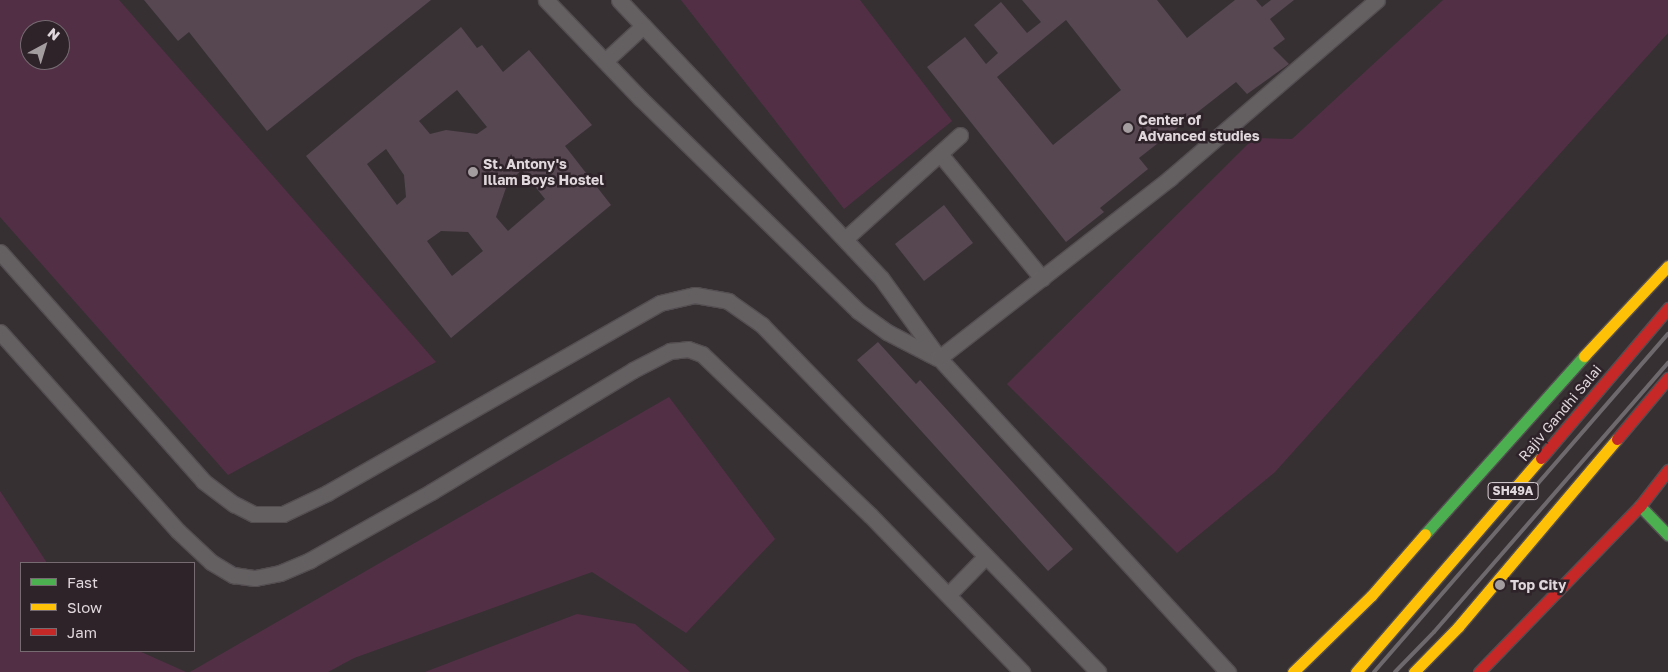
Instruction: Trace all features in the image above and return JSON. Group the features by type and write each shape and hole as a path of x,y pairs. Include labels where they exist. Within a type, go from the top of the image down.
{"street":[{"path":"1293,672 1371,596 1512,434 1668,266"},
{"name":"Rajiv Gandhi Salai","path":"1356,672 1425,596 1668,308"},
{"name":"SH49A","path":"1414,672 1458,627 1668,378"},
{"path":"1479,672 1640,506 1668,470"},
{"path":"1640,506 1668,535"}],"lane":[{"path":"546,0 858,312 888,332 939,358"},
{"path":"619,0 845,239 904,306 939,358 1228,672"},
{"path":"939,358 1170,178 1377,0"},
{"path":"605,61 643,26"},
{"path":"845,239 960,135"},
{"path":"940,154 1042,278"},
{"path":"0,252 203,481 234,504 254,514 283,514 327,493 620,324 660,303 695,295 728,301 762,325 1098,672"},
{"path":"0,332 178,530 211,562 233,575 263,577 310,560 431,492 633,370 670,351 688,349 702,354 870,515 1022,672"},
{"path":"948,595 986,556"}],"shaded area":[{"path":"0,0 119,0 436,362 228,475 0,217"},
{"path":"681,0 860,0 952,121 844,209"},
{"path":"1443,0 1668,0 1668,33 1275,472 1177,553 1007,384 1254,138 1292,139"},
{"path":"669,397 775,539 686,633 592,572 354,658 328,672 190,672"},
{"path":"0,491 46,562 20,562 20,652 141,652 186,672 0,672"},
{"path":"577,614 635,624 690,672 425,672"}],"building":[{"path":"144,0 431,0 267,131 189,32 178,41"},
{"path":"1022,0 1157,0 1187,38 1235,0 1256,0 1262,7 1271,0 1294,0 1270,19 1285,39 1273,48 1289,64 1247,94 1236,82 1139,158 1148,169 1100,208 1104,212 1066,242 927,67 965,37 986,64 998,53 974,25 1001,2 1027,33 1041,22","holes":["1066,20 1121,90 1053,145 997,77"]},
{"path":"461,27 477,48 482,45 503,72 529,50 592,125 565,146 611,205 451,338 306,156","holes":["457,90 487,127 477,134 446,130 430,134 419,121","386,149 404,175 406,197 397,205 367,164","522,170 545,199 508,231 496,217 508,182","441,231 468,232 483,251 452,276 427,241"]},
{"path":"944,205 973,243 924,281 895,244"},
{"path":"878,342 916,384 920,380 1073,549 1048,571 857,360"}],"railway":[{"path":"1374,672 1668,334"},
{"path":"1395,672 1434,632 1668,363"}],"traffic: fast":[{"path":"1425,534 1584,356"},
{"path":"1640,506 1668,535"}],"traffic: slow":[{"path":"1584,356 1668,266"},
{"path":"1414,672 1458,627 1617,439"},
{"path":"1356,672 1541,458"},
{"path":"1293,672 1371,596 1425,534"}],"traffic: jam":[{"path":"1541,458 1668,308"},
{"path":"1617,439 1668,378"},
{"path":"1479,672 1640,506 1668,470"}],"place":[{"name":"Center of Advanced studies","path":"1128,128"},
{"name":"St. Antony's Illam Boys Hostel","path":"473,172"},
{"name":"Top City","path":"1500,585"}]}
